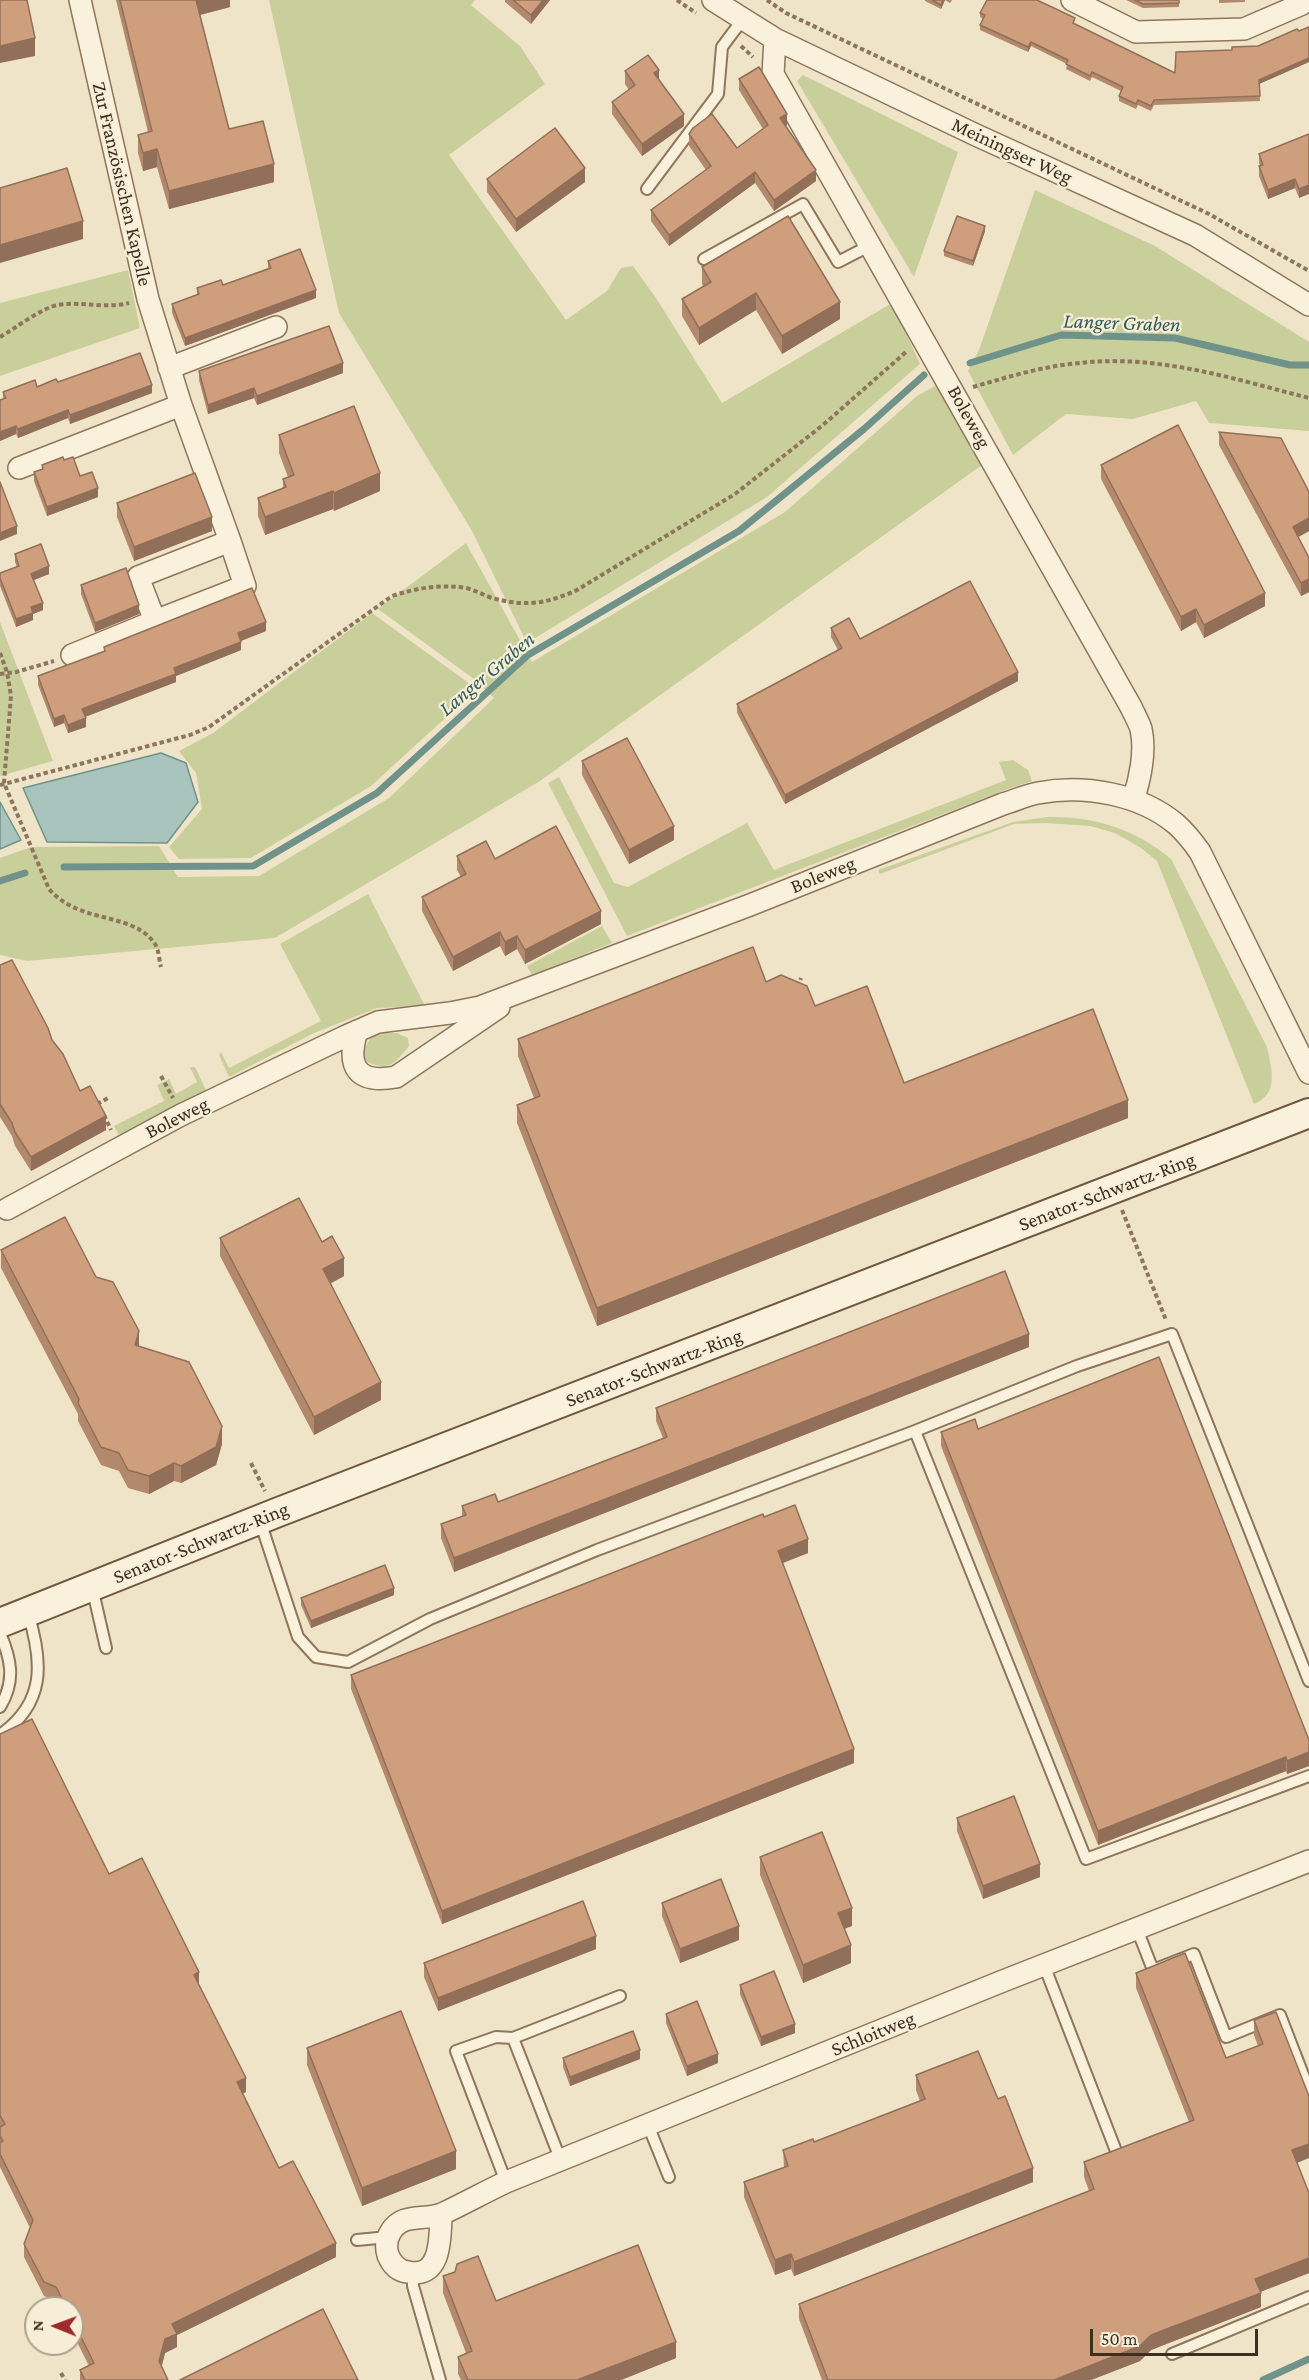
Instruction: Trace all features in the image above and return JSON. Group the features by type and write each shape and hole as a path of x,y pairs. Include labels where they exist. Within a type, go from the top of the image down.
{"main road":[{"name":"Senator-Schwartz-Ring","path":"0,1623 1309,1113"}],"street":[{"name":"Zur Französischen Kapelle","path":"72,655 245,586 181,405 148,299 80,0"},
{"name":"Meiningser Weg","path":"713,0 775,39 975,135 1195,235 1309,305"},
{"path":"1072,0 1136,32 1244,29 1302,4 1306,0"},
{"path":"773,74 775,39"},
{"name":"Boleweg","path":"773,74 1118,683 1141,730 1142,755 1137,787 1132,800"},
{"path":"169,368 276,327"},
{"path":"19,468 181,405"},
{"path":"155,621 138,577 230,541"},
{"name":"Boleweg","path":"3,1210 202,1105 378,1022 450,1013 519,993 750,905 1003,804 1038,793 1077,789 1132,800 1153,809 1175,823 1200,852 1309,1072"},
{"name":"Boleweg","path":"357,1031 352,1049 353,1062 361,1075 378,1080 396,1077 519,993"},
{"name":"Schloitweg","path":"388,2237 400,2222 411,2218 441,2215 506,2182 1309,1861"},
{"path":"388,2237 386,2248 396,2268 413,2273 426,2271 434,2264 438,2252 441,2215"}],"lane":[{"path":"647,189 718,94 722,47 743,19"},
{"path":"704,259 803,204 838,262 871,245"},
{"path":"268,1517 298,1637 316,1658 348,1662 430,1619 597,1550 915,1431 1077,1366 1172,1334 1309,1681"},
{"path":"915,1431 1086,1859 1309,1776"},
{"path":"92,1587 106,1648"},
{"path":"0,1735 29,1708 36,1691 36,1643 28,1612"},
{"path":"0,1633 10,1657 12,1677 0,1707"},
{"path":"1137,1929 1153,1970 1194,1954 1226,2037 1280,2015 1309,2090"},
{"path":"1044,1965 1116,2151"},
{"path":"506,2182 456,2051 496,2037 513,2038 620,1995"},
{"path":"513,2038 561,2161"},
{"path":"648,2125 669,2177"},
{"path":"357,2240 388,2237"},
{"path":"413,2273 413,2286 440,2380"},
{"path":"1172,2354 1309,2297"}],"path":[{"path":"767,0 786,13 1209,214 1309,271"},
{"path":"729,37 773,74"},
{"path":"0,337 56,306 83,303 120,306 148,299"},
{"path":"2,784 190,735 209,727 392,596 411,590 438,586 468,589 516,604 551,602 578,590 735,494 823,425 923,336"},
{"path":"955,393 1047,367 1082,362 1152,363 1194,369 1309,398"},
{"path":"0,653 7,672 10,696 2,784 49,889 60,901 78,910 139,927 156,945 161,967"},
{"path":"0,674 16,672 72,655"},
{"path":"798,988 801,978"},
{"path":"110,1097 96,1105 120,1147"},
{"path":"1113,1189 1172,1334"},
{"path":"251,1463 268,1517"},
{"path":"61,2373 65,2380"}],"green space":[{"path":"269,0 475,0 471,5 520,46 545,84 449,155 566,320 607,291 621,268 633,266 656,298 722,403 892,303 920,364 767,497 527,643 472,531 339,313"},
{"path":"803,75 958,152 914,277 797,81"},
{"path":"1035,190 1155,246 1309,342 1309,431 1209,423 1196,401 1133,419 1066,414 1013,455 968,371 979,350"},
{"path":"128,270 140,328 0,376 0,303"},
{"path":"940,383 982,465 540,781 275,938 27,961 0,955 0,858 31,847 159,846 178,877 259,876 389,798 494,698 474,679 378,609 466,543 532,662 785,512 917,396"},
{"path":"372,613 477,689 371,786 251,858 179,859 169,847 202,809 196,773 179,751 213,733"},
{"path":"0,622 53,761 0,776"},
{"path":"1013,760 1028,770 1032,781 627,936 548,783 559,777 614,883 628,887 747,823 774,870 1006,780 999,762"},
{"path":"1048,817 1081,819 1113,826 1129,832 1171,859 1267,1047 1272,1080 1262,1100 1254,1104 1157,861 1141,848 1115,833 1090,826 1046,823 1014,824 880,874 878,870 1013,822"},
{"path":"368,894 425,1006 377,1008 314,1033 229,1077 219,1055 221,1052 229,1068 321,1021 280,944"},
{"path":"602,926 612,943 532,975 527,966"},
{"path":"383,1033 397,1033 408,1038 409,1046 395,1062 385,1066 365,1061 364,1050 371,1037"},
{"path":"190,1067 195,1067 206,1090 119,1135 114,1126 164,1101 157,1085 169,1079 176,1094 197,1082"}],"water":[{"path":"161,753 186,763 198,802 167,843 47,842 23,788"},
{"path":"0,802 21,840 0,849"}],"building":[{"path":"0,0 27,0 35,38 0,46"},
{"path":"120,0 196,0 229,129 263,121 274,164 169,191 157,149 143,153 138,135 152,131"},
{"path":"513,0 543,0 531,15"},
{"path":"932,0 943,0 941,5"},
{"path":"987,0 1037,0 1075,18 1073,23 1175,73 1176,52 1232,50 1232,47 1258,46 1297,29 1299,31 1309,27 1309,58 1259,80 1260,96 1154,100 1151,106 1138,100 1136,104 1119,96 1123,87 1092,72 1090,76 1066,64 1068,60 1031,42 1028,47 980,25 985,15 980,13"},
{"path":"1135,0 1179,0 1179,3 1143,4"},
{"path":"648,55 659,70 654,73 684,114 642,144 612,102 635,85 625,71"},
{"path":"759,67 787,114 780,118 816,170 774,200 755,172 669,235 651,210 711,166 689,134 693,128 712,114 737,148 768,125 739,79"},
{"path":"555,128 585,168 516,219 487,179"},
{"path":"1309,134 1309,185 1299,189 1295,179 1268,190 1259,166 1263,165 1259,154"},
{"path":"67,168 83,221 0,245 0,188"},
{"path":"788,216 840,302 782,336 756,293 699,328 682,299 711,282 702,267"},
{"path":"957,216 985,226 973,261 944,251"},
{"path":"300,249 316,290 185,338 172,304 199,294 197,288 221,280 223,285 271,268 268,261"},
{"path":"329,326 343,363 257,396 254,388 208,405 199,371"},
{"path":"140,353 152,385 70,415 68,410 18,429 16,426 0,432 0,400 6,398 3,392 35,380 37,387 56,379 58,382"},
{"path":"354,406 380,473 334,493 333,491 265,517 258,498 286,487 283,479 294,475 279,435"},
{"path":"1178,425 1265,593 1204,625 1196,609 1181,617 1101,465"},
{"path":"1219,432 1281,438 1309,492 1309,518 1293,527 1309,558 1309,579 1301,583"},
{"path":"63,457 64,460 73,457 80,476 92,472 98,488 47,507 34,472 43,469 42,465"},
{"path":"195,473 212,517 134,547 117,503"},
{"path":"0,482 17,526 0,533"},
{"path":"41,544 49,566 31,574 43,603 31,607 33,613 16,619 0,573 19,566 15,554"},
{"path":"126,568 139,605 95,623 81,585"},
{"path":"970,581 1018,672 785,795 737,704 842,648 831,628 849,618 860,639"},
{"path":"252,588 266,622 238,633 241,642 174,668 176,674 82,709 86,718 68,725 64,715 54,719 38,676 105,651 104,647"},
{"path":"627,738 674,826 629,850 582,761"},
{"path":"556,826 601,911 525,950 517,936 505,942 500,932 453,957 422,897 466,874 457,856 486,841 495,859"},
{"path":"753,947 766,982 781,975 807,986 815,1006 867,986 904,1083 1093,1009 1128,1100 597,1308 517,1105 540,1096 518,1039"},
{"path":"12,960 52,1040 63,1054 80,1091 90,1086 106,1116 31,1157 0,1104 0,965"},
{"path":"299,1198 322,1242 332,1236 344,1258 323,1269 381,1382 314,1417 220,1238"},
{"path":"65,1217 96,1277 113,1282 139,1331 135,1345 189,1362 222,1426 216,1447 181,1466 174,1463 149,1476 128,1470 119,1453 101,1447 78,1403 79,1399 1,1250"},
{"path":"1005,1271 1029,1334 454,1558 441,1524 466,1515 462,1506 495,1494 498,1502 667,1437 656,1408"},
{"path":"1159,1357 1309,1740 1309,1752 1287,1761 1286,1757 1098,1831 941,1432 975,1419 978,1429"},
{"path":"795,1505 808,1539 778,1551 854,1749 442,1911 351,1675 763,1514 764,1517"},
{"path":"385,1565 394,1588 311,1621 301,1598"},
{"path":"32,1719 109,1874 142,1858 199,1972 194,1975 246,2078 237,2082 279,2168 293,2161 336,2243 172,2324 177,2334 165,2339 159,2361 168,2380 85,2380 80,2370 94,2363 84,2343 84,2296 61,2296 56,2287 44,2282 24,2244 33,2220 0,2154 0,2143 3,2141 0,2136 0,2127 5,2124 0,2115 0,1734"},
{"path":"1014,1796 1040,1864 983,1886 957,1818"},
{"path":"822,1832 852,1908 838,1913 851,1945 803,1965 760,1857"},
{"path":"721,1879 739,1926 680,1949 662,1903"},
{"path":"583,1901 596,1936 438,1998 424,1963"},
{"path":"1185,1953 1226,2058 1263,2044 1254,2020 1276,2012 1309,2096 1309,2144 1292,2150 1309,2193 1309,2258 1255,2279 1261,2293 1151,2335 1140,2346 1054,2380 828,2380 799,2304 1094,2189 1084,2162 1194,2120 1136,1973"},
{"path":"774,1971 795,2024 761,2037 740,1985"},
{"path":"697,2001 718,2054 687,2066 666,2014"},
{"path":"401,2011 456,2151 362,2188 307,2048"},
{"path":"633,2031 640,2050 570,2077 563,2058"},
{"path":"978,2051 998,2099 1005,2096 1033,2168 794,2262 791,2254 775,2260 744,2182 788,2166 783,2150 813,2139 814,2142 925,2099 916,2075"},
{"path":"638,2245 676,2342 577,2380 468,2380 458,2357 472,2351 443,2276 455,2272 457,2264 478,2256 496,2301"},
{"path":"323,2309 358,2380 180,2380"}],"waterway":[{"name":"Langer Graben","path":"970,363 1061,335 1175,338 1290,365 1309,365"},
{"name":"Langer Graben","path":"64,867 253,866 377,793 528,655 739,531 864,429 924,375"},
{"name":"Langer Graben","path":"0,881 25,873"},
{"path":"1263,2380 1309,2359"}]}
